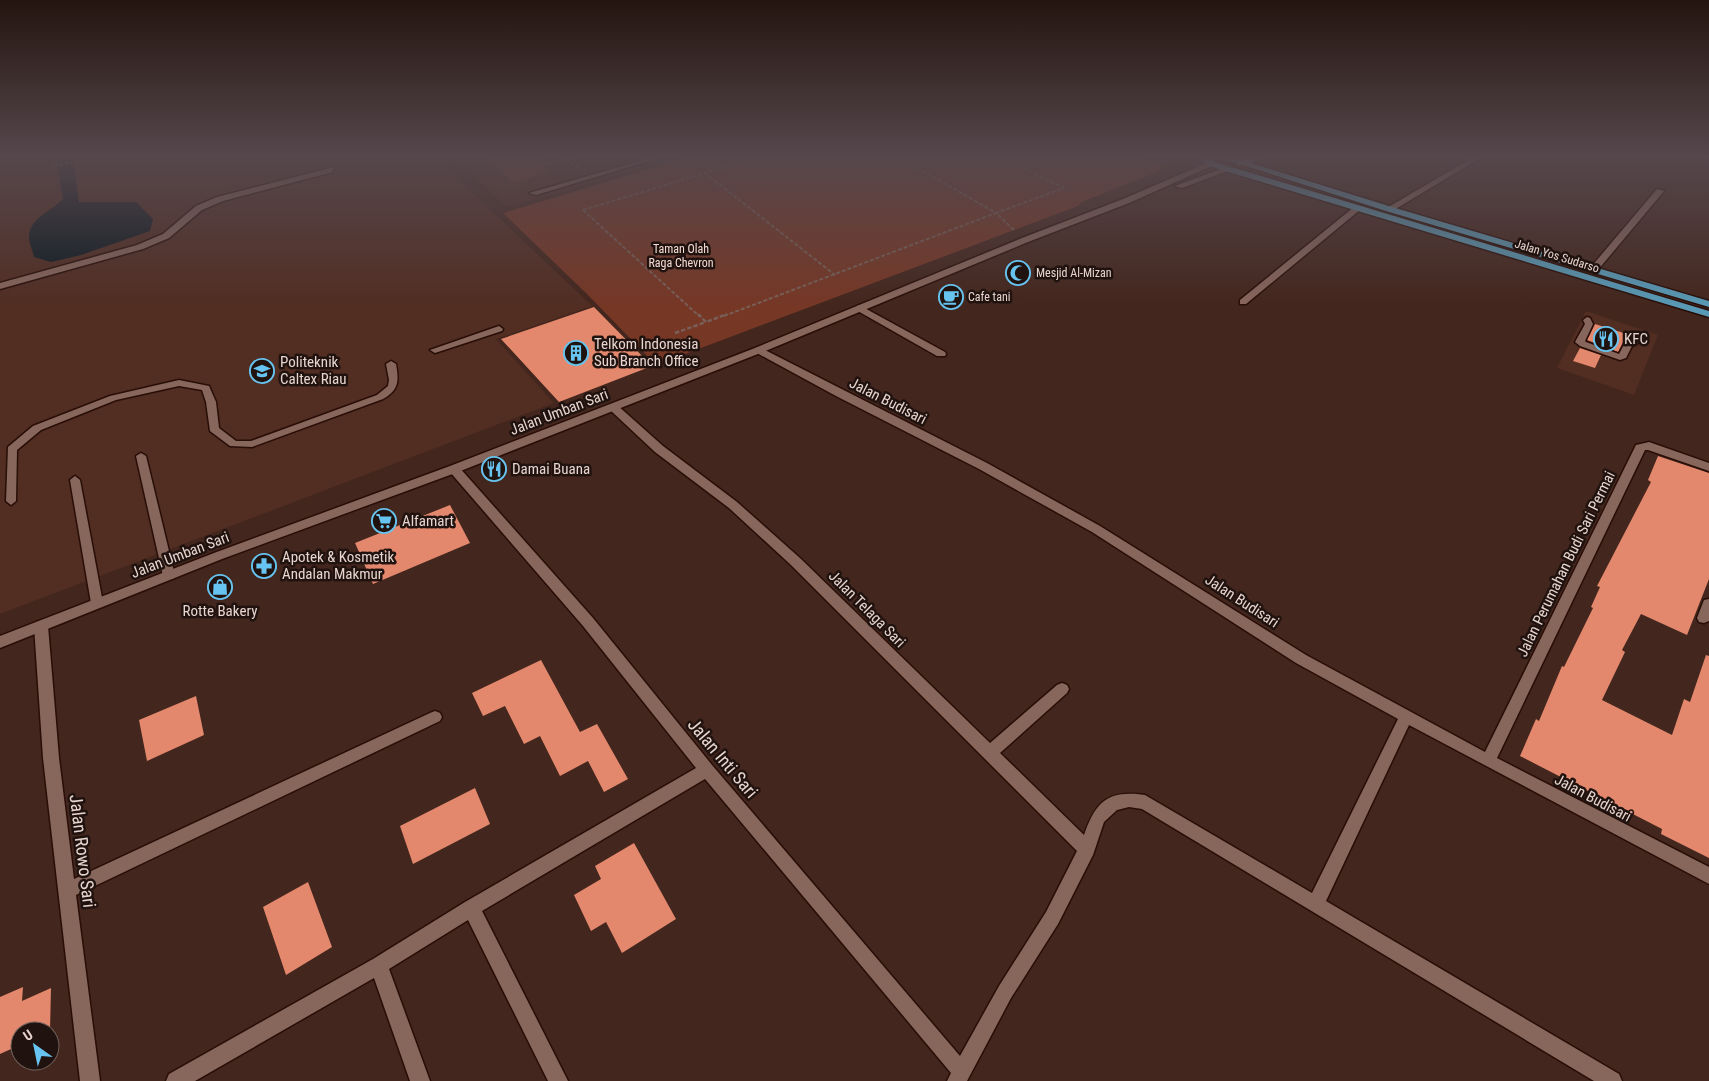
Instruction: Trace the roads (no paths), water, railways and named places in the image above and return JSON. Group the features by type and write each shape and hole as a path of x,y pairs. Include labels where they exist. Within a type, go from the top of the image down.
{"main road":[{"name":"Jalan Yos Sudarso","path":"1349,206 1680,300 1709,304"},
{"name":"Jalan Yos Sudarso","path":"1381,206 1594,269 1680,300 1709,314"}],"street":[{"name":"Jalan Umban Sari","path":"0,642 218,556 454,469 759,350 1112,206"},
{"path":"1389,209 1393,206"},
{"path":"1594,269 1646,206"},
{"path":"1243,302 1357,209"},
{"path":"859,308 941,354"},
{"name":"Jalan Budisari","path":"759,350 848,399 983,466 1096,528 1301,659 1488,761 1709,876"},
{"name":"Jalan Telaga Sari","path":"613,407 659,449 733,505 796,562 1087,849"},
{"name":"Jalan Perumahan Budi Sari Permai","path":"1488,761 1640,448 1648,446 1709,467"},
{"name":"Jalan Inti Sari","path":"454,469 588,622 707,770 960,1076"},
{"path":"1704,618 1709,604"},
{"name":"Jalan Rowo Sari","path":"41,626 51,758 90,1081"},
{"path":"990,753 1062,689"},
{"path":"67,891 435,717"},
{"path":"1316,904 1406,717"},
{"path":"176,1081 379,965 707,770"},
{"path":"960,1076 1005,992 1052,918 1087,849 1098,818 1112,804 1129,800 1145,802 1612,1081"},
{"path":"472,908 558,1081"},
{"path":"379,965 420,1081"}],"lane":[{"path":"0,286 140,247 166,236 188,216 204,206"},
{"path":"1587,320 1589,324 1580,342 1582,344 1620,357 1623,356 1629,343 1633,342"},
{"path":"435,350 499,329"},
{"path":"11,501 12,449 38,428 112,398 179,383 206,388 211,402 214,430 234,444 252,444 390,392 394,383 391,364"},
{"path":"141,456 168,576"},
{"path":"75,480 98,603"}],"place":[{"name":"Mesjid Al-Mizan","path":"1018,273"},
{"name":"Cafe tani","path":"951,297"},
{"name":"KFC","path":"1606,339"},
{"name":"Telkom Indonesia Sub Branch Office","path":"576,353"},
{"name":"Politeknik Caltex Riau","path":"262,371"},
{"name":"Damai Buana","path":"494,469"},
{"name":"Alfamart","path":"384,521"},
{"name":"Apotek & Kosmetik Andalan Makmur","path":"264,566"},
{"name":"Rotte Bakery","path":"220,587"}],"park label":[{"name":"Taman Olah Raga Chevron","path":"681,256"}]}
